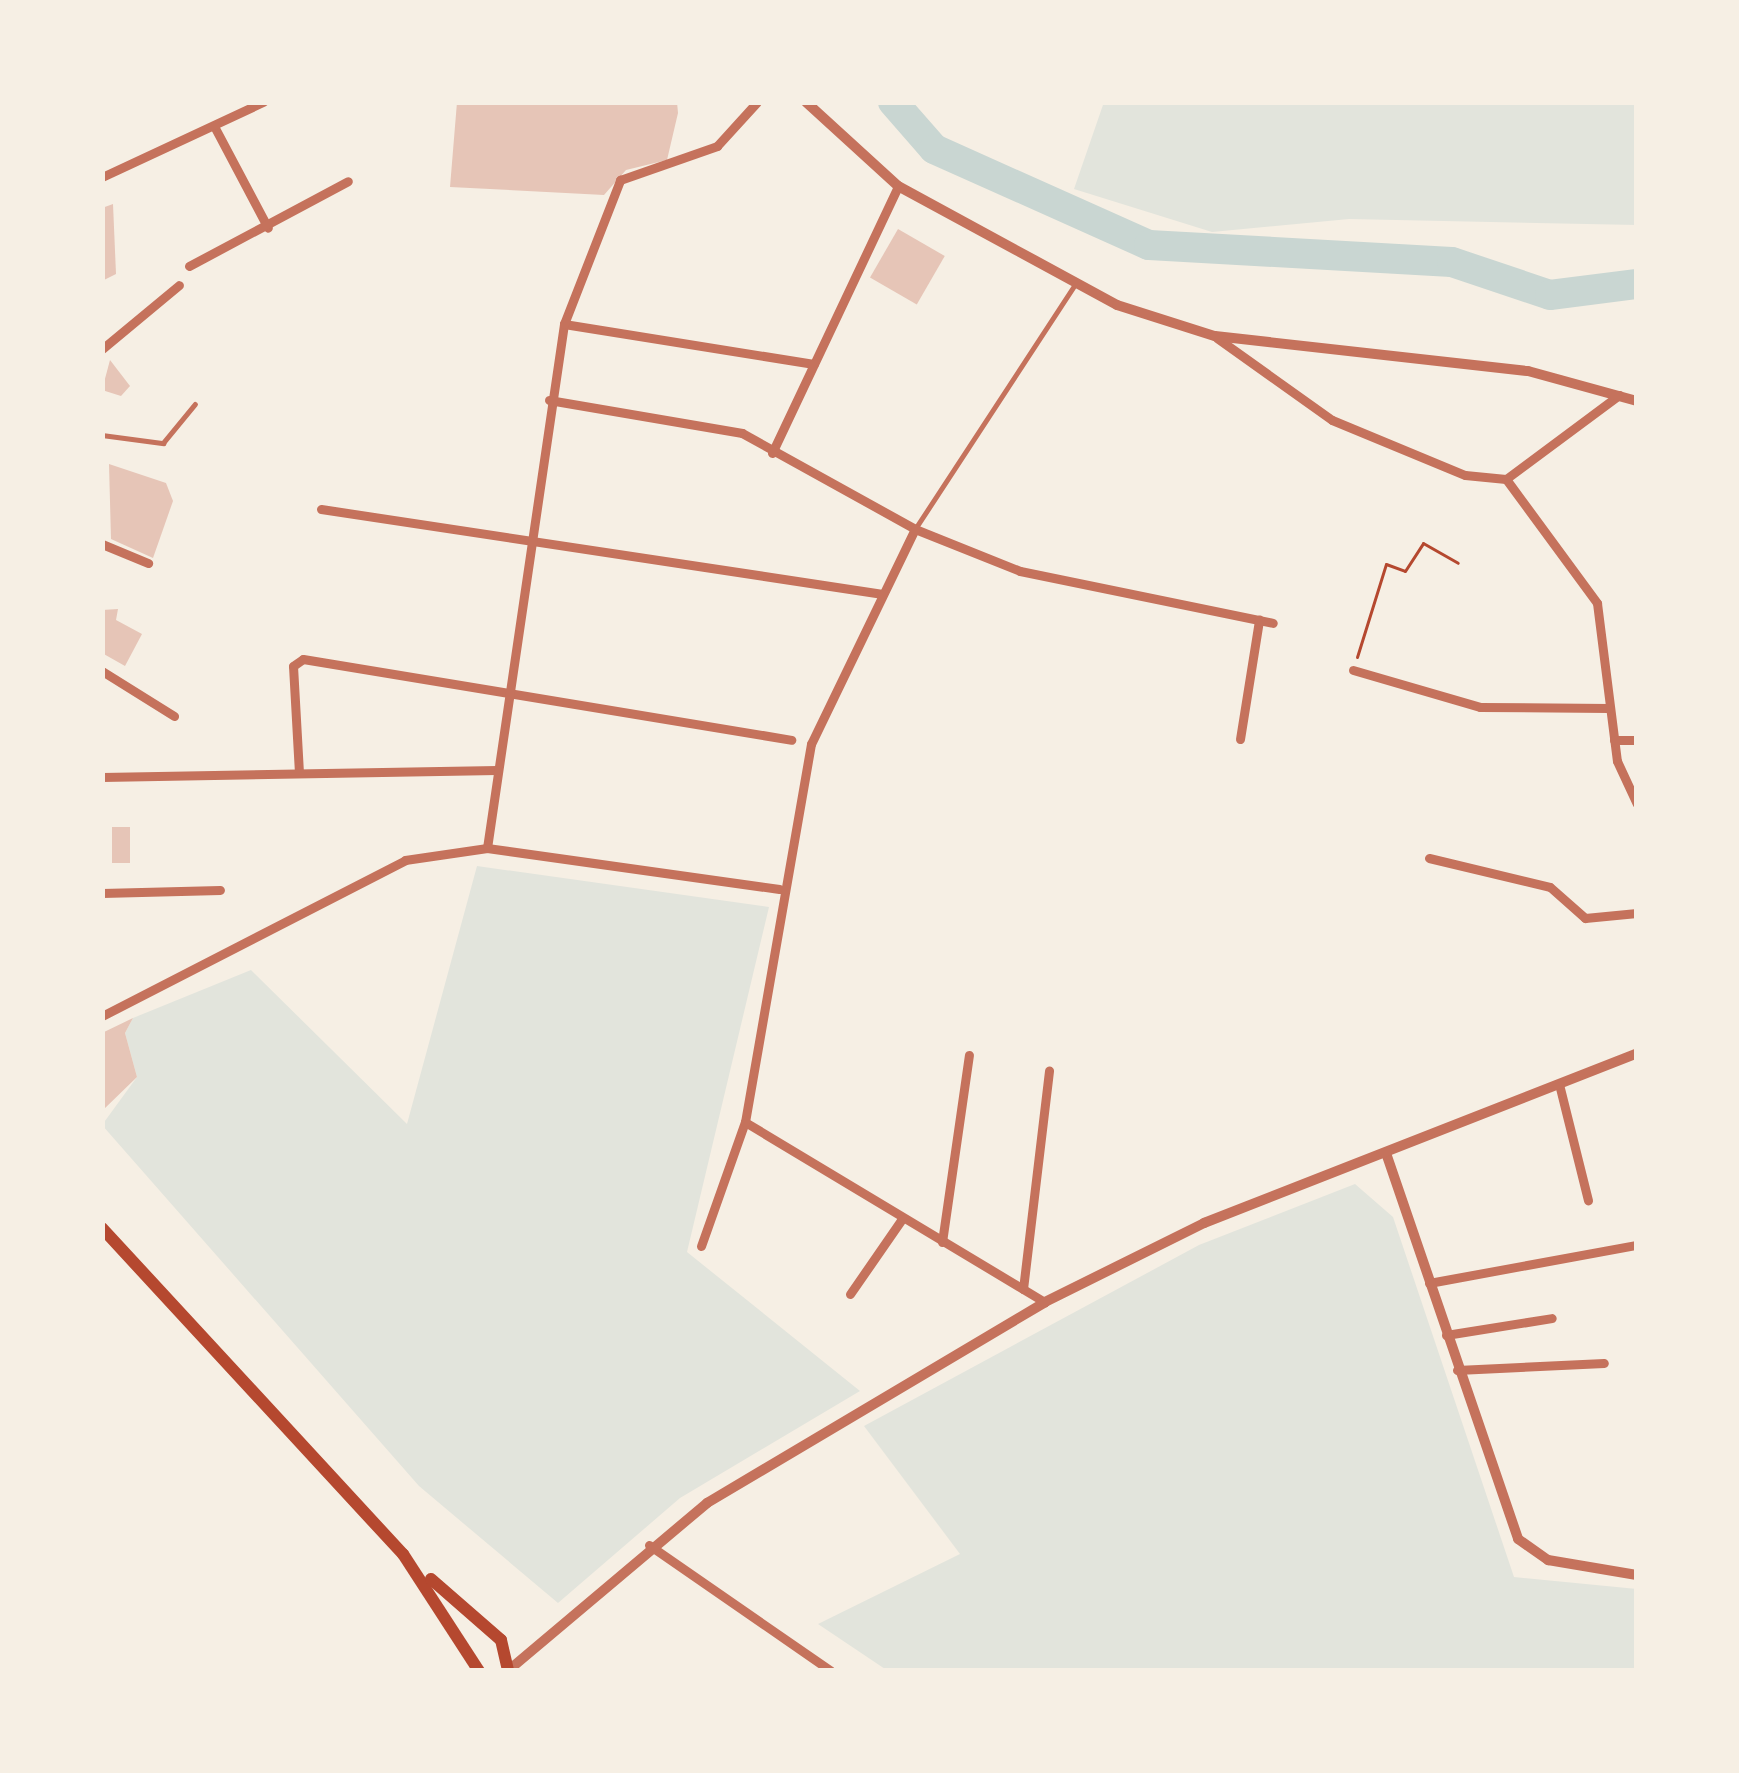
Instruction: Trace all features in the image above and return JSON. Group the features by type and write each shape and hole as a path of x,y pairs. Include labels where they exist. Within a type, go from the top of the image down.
{"main road":[{"path":"102,1228 403,1554 508,1650 509,1670"},
{"path":"403,1554 464,1635 479,1671"}],"street":[{"path":"102,177 262,102"},
{"path":"487,848 526,545 564,324 620,180 717,146 758,102"},
{"path":"806,102 898,186 1076,285 1215,336 1528,371 1637,400"},
{"path":"214,126 268,228"},
{"path":"189,266 268,228 348,181"},
{"path":"772,453 898,186"},
{"path":"102,349 179,285"},
{"path":"564,324 814,364"},
{"path":"1215,336 1372,442 1506,479 1597,603 1613,740 1637,804"},
{"path":"1506,479 1619,394"},
{"path":"549,400 742,433 915,529 1020,571 1274,623"},
{"path":"321,509 526,545 883,594"},
{"path":"701,1246 745,1122 779,889 812,744 915,529"},
{"path":"102,544 148,563"},
{"path":"1240,739 1259,620"},
{"path":"299,773 296,661 791,740"},
{"path":"102,670 174,716"},
{"path":"1353,670 1480,707 1609,708"},
{"path":"1613,740 1637,740"},
{"path":"102,777 497,770"},
{"path":"102,1016 247,948 370,870 487,848 779,889"},
{"path":"1429,858 1550,887 1585,918 1637,913"},
{"path":"102,893 220,890"},
{"path":"509,1670 649,1545 1046,1302 1204,1223 1637,1053"},
{"path":"942,1242 969,1054"},
{"path":"1023,1289 1049,1071"},
{"path":"1559,1084 1588,1200"},
{"path":"745,1122 1046,1302"},
{"path":"1386,1153 1499,1498 1530,1550 1637,1575"},
{"path":"850,1294 902,1219"},
{"path":"1429,1283 1637,1246"},
{"path":"1446,1335 1552,1318"},
{"path":"1457,1370 1604,1363"},
{"path":"649,1545 831,1671"}],"lane":[{"path":"915,529 1076,285"},
{"path":"102,435 163,443 195,404"}],"path":[{"path":"1353,670 1386,564 1405,571 1423,543 1458,563"}],"shaded area":[{"path":"1104,102 1637,102 1637,225 1349,219 1212,232 1074,189"},
{"path":"477,866 769,907 687,1252 860,1391 680,1498 558,1603 419,1486 102,1125 137,1077 125,1033 133,1018 251,970 407,1124"},
{"path":"1355,1184 1393,1217 1514,1577 1637,1589 1637,1671 888,1671 818,1624 960,1554 864,1426 1199,1245"}],"building":[{"path":"457,102 677,102 678,113 667,160 626,170 604,195 450,187"},
{"path":"113,204 116,274 102,281 102,208"},
{"path":"898,229 945,256 917,304 870,277"},
{"path":"110,360 130,386 121,396 102,390"},
{"path":"109,464 166,483 173,501 153,558 111,539"},
{"path":"118,609 116,620 142,634 125,666 102,653 102,610"},
{"path":"112,827 130,827 130,863 112,863"},
{"path":"133,1018 125,1033 137,1077 102,1111 102,1033"}],"waterway":[{"path":"893,102 934,149 1149,245 1452,262 1550,295 1637,284"}]}
